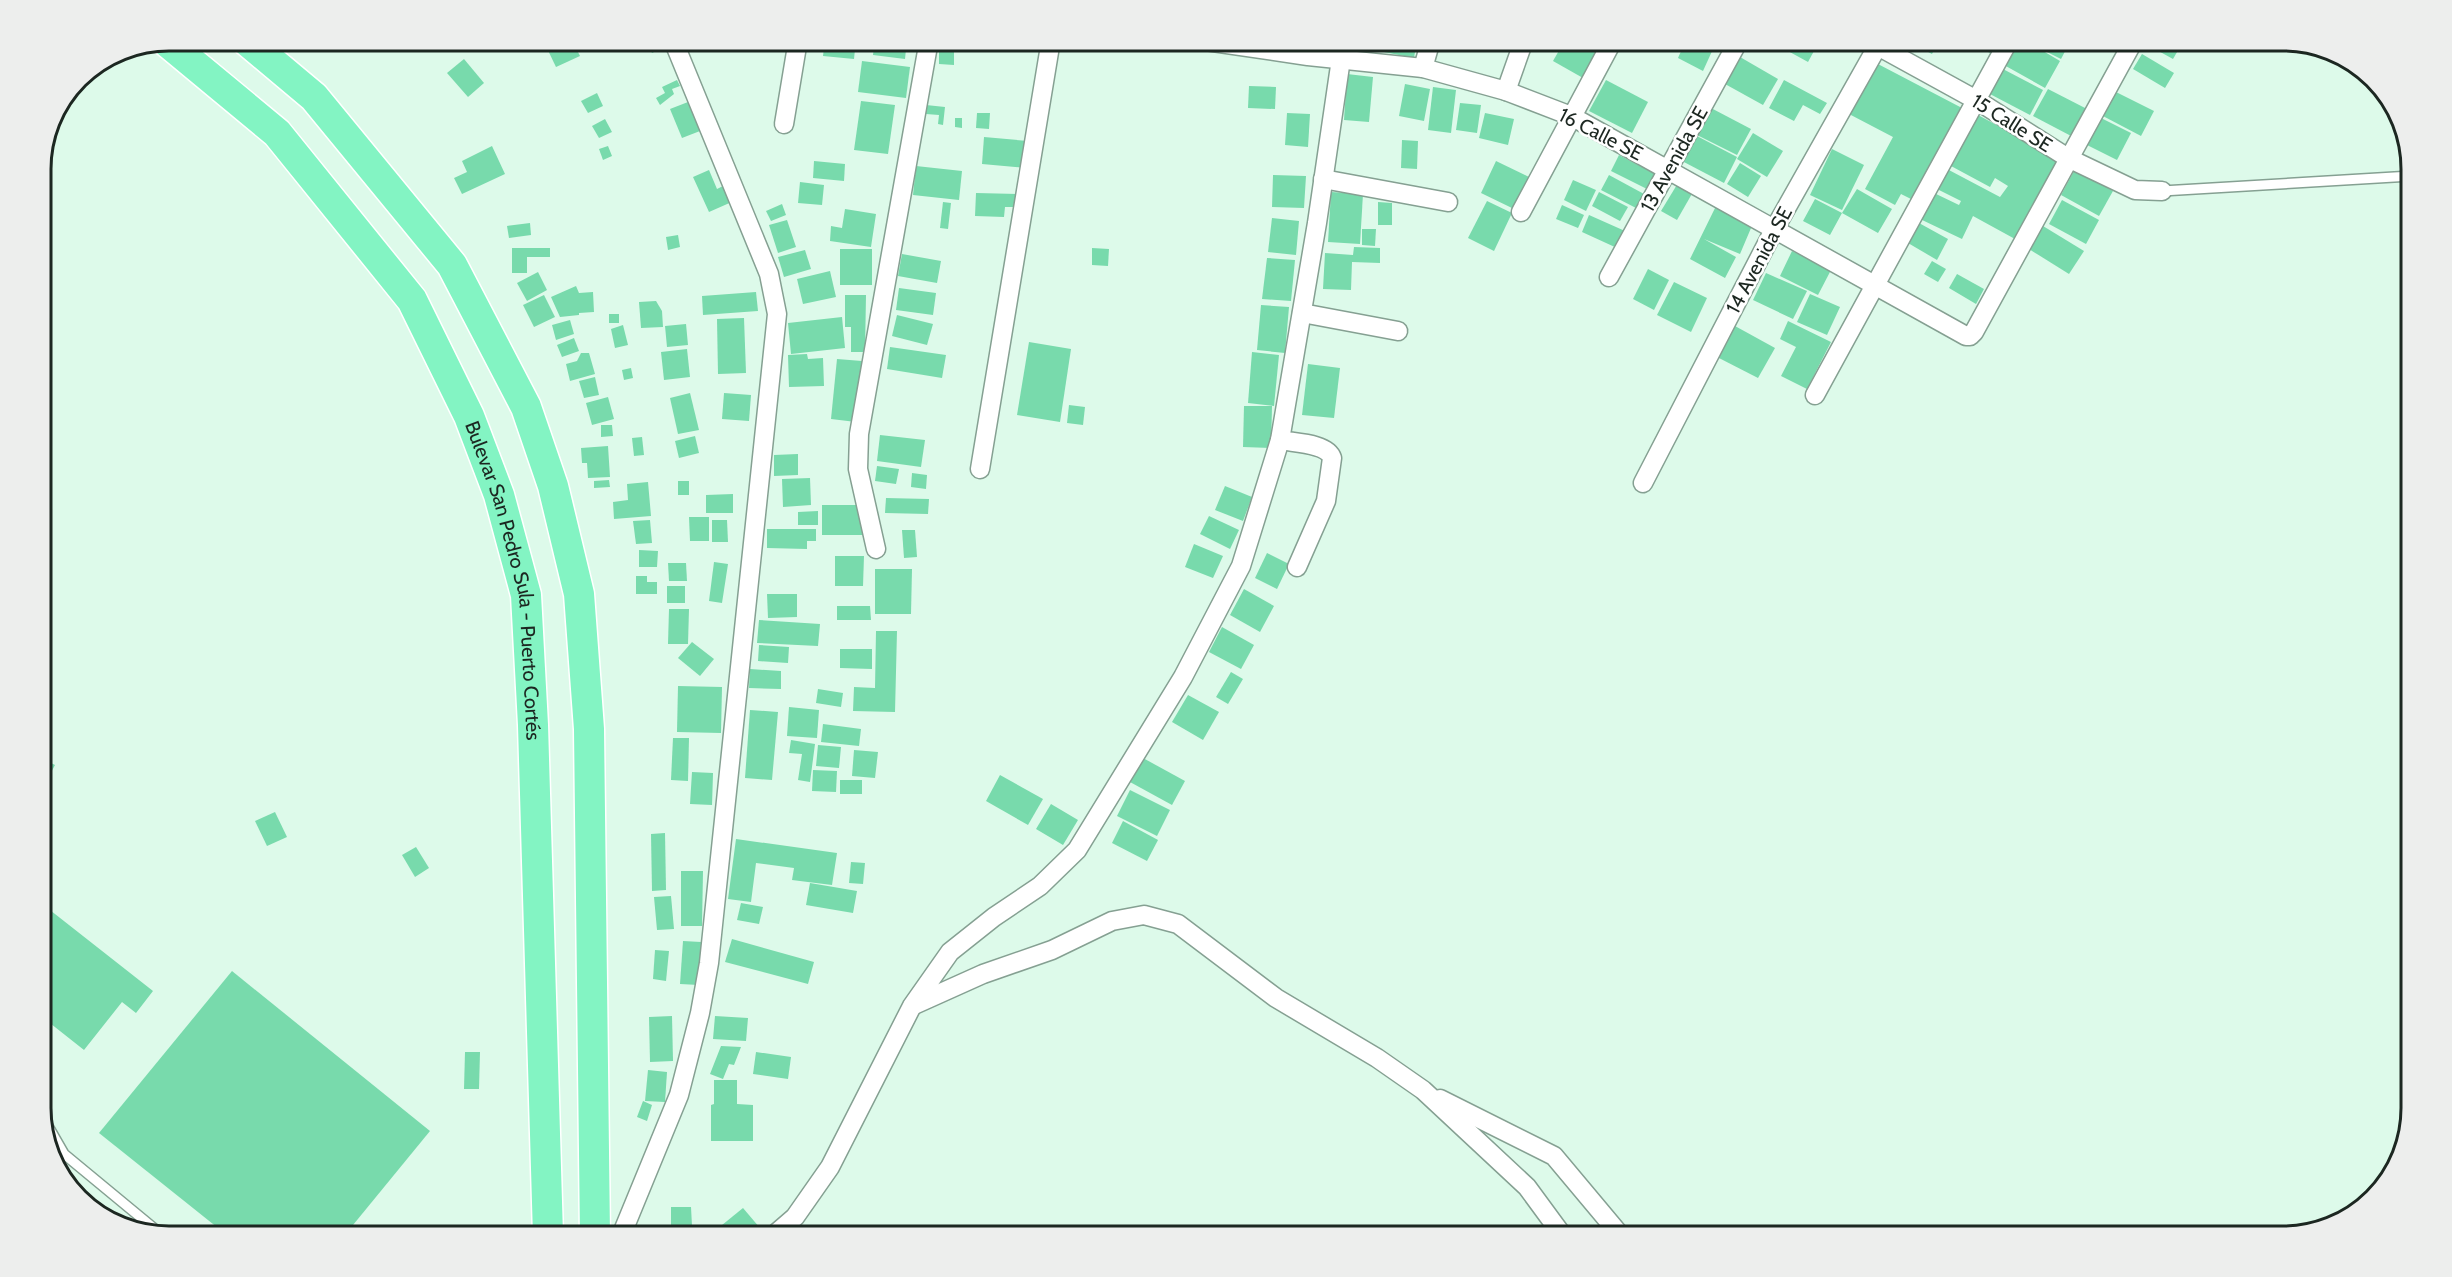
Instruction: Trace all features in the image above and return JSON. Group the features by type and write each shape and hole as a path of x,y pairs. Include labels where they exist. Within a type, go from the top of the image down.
{"highway":[{"name":"Bulevar San Pedro Sula - Puerto Cortés","path":"178,51 277,133 412,300 469,416 499,495 526,595 533,725 548,1226"},
{"path":"259,51 314,97 452,265 526,407 553,486 579,594 589,729 594,1226"}],"street":[{"path":"625,1226 679,1095 700,1013 709,963 777,314 769,274 677,51"},
{"path":"784,124 796,51"},
{"path":"876,549 858,469 859,434 927,51"},
{"path":"980,469 1049,51"},
{"name":"16 Calle SE","path":"1318,51 1341,59 1423,68 1506,91 1571,116 1966,336 1974,333 2068,158"},
{"path":"1423,68 1428,51"},
{"path":"1506,91 1520,51"},
{"path":"1521,212 1607,51"},
{"name":"13 Avenida SE","path":"1609,277 1670,170 1733,51"},
{"name":"14 Avenida SE","path":"1642,483 1775,228 1871,51"},
{"name":"15 Calle SE","path":"1892,51 1978,101 2068,158 2135,190 2162,191"},
{"path":"1815,395 2003,51"},
{"path":"2068,158 2127,51"},
{"path":"785,1226 795,1217 830,1167 912,1006 950,952 994,917 1040,886 1077,850 1183,677 1241,566 1280,440 1341,59"},
{"path":"1323,179 1448,202"},
{"path":"1302,313 1398,332"},
{"path":"1280,440 1323,448 1330,453 1332,458 1326,501 1296,567"},
{"path":"912,1006 983,974 1052,950 1112,921 1144,915 1178,924 1276,998 1377,1058 1423,1090 1554,1156 1614,1226"},
{"path":"1423,1090 1527,1187 1556,1226"}],"lane":[{"path":"2162,191 2401,177"},
{"path":"55,1138 64,1154 149,1224"}],"building":[{"path":"548,51 578,51 580,56 556,67"},
{"path":"824,51 855,51 854,59 823,56"},
{"path":"874,51 906,51 905,59 873,55"},
{"path":"939,51 954,51 954,65 939,64"},
{"path":"1379,51 1415,51 1414,58"},
{"path":"1559,51 1597,51 1583,78 1553,61"},
{"path":"1681,51 1712,51 1703,71 1678,58"},
{"path":"1788,51 1814,51 1808,62"},
{"path":"2012,51 2043,51 2060,61 2045,88 2004,65"},
{"path":"2045,51 2065,51 2061,59"},
{"path":"2158,51 2178,51 2173,59"},
{"path":"2142,54 2174,73 2165,88 2133,69"},
{"path":"1740,57 1778,79 1763,105 1725,84"},
{"path":"464,59 484,83 468,97 447,73"},
{"path":"862,61 910,67 906,98 858,92"},
{"path":"1876,63 1962,108 1913,200 1901,194 1895,205 1865,189 1893,137 1849,114"},
{"path":"2001,68 2043,90 2030,115 1988,93"},
{"path":"1347,74 1373,77 1369,122 1344,120"},
{"path":"677,80 680,86 672,89 674,94 660,105 656,98 665,93 662,87"},
{"path":"1606,80 1648,102 1632,133 1589,111"},
{"path":"1784,80 1827,103 1820,114 1803,105 1794,121 1769,108"},
{"path":"1405,84 1430,89 1424,121 1399,116"},
{"path":"1249,86 1276,87 1275,109 1248,108"},
{"path":"1433,87 1456,90 1451,133 1428,130"},
{"path":"2048,89 2087,109 2073,137 2033,116"},
{"path":"2114,91 2154,111 2141,136 2101,115"},
{"path":"597,93 603,106 588,113 581,101"},
{"path":"861,101 895,105 888,154 854,150"},
{"path":"688,102 700,131 682,138 670,109"},
{"path":"1460,103 1481,105 1477,133 1456,130"},
{"path":"926,105 945,107 943,125 938,124 939,115 926,114"},
{"path":"1711,108 1751,129 1737,155 1697,135"},
{"path":"977,113 990,113 989,129 976,128"},
{"path":"1287,113 1310,114 1308,147 1285,145"},
{"path":"1485,113 1514,119 1508,145 1479,138"},
{"path":"1978,115 2061,160 2015,239 1973,216 1962,239 1920,219 1934,193 1959,205 1961,201 1937,189 1947,169 2000,197 2008,186 1995,178 1990,187 1951,166"},
{"path":"955,118 962,118 962,128 955,127"},
{"path":"2101,118 2131,133 2117,160 2087,145"},
{"path":"605,119 612,132 599,138 592,126"},
{"path":"1753,133 1783,151 1767,177 1737,159"},
{"path":"1695,135 1737,157 1724,183 1682,161"},
{"path":"984,137 1028,141 1026,168 982,164"},
{"path":"1402,140 1418,141 1417,169 1401,168"},
{"path":"492,146 505,174 462,194 454,178 467,172 462,161"},
{"path":"608,146 612,156 603,160 599,149"},
{"path":"1832,149 1864,165 1842,210 1810,195"},
{"path":"1619,155 1657,175 1649,190 1611,171"},
{"path":"814,161 845,164 844,181 813,178"},
{"path":"1496,161 1529,177 1514,209 1481,193"},
{"path":"1740,163 1761,176 1748,197 1727,184"},
{"path":"916,166 962,171 959,200 913,195"},
{"path":"2075,169 2113,191 2099,216 2061,195"},
{"path":"709,170 717,189 727,184 734,201 709,212 693,177"},
{"path":"1273,175 1306,176 1304,208 1272,207"},
{"path":"1609,175 1644,194 1636,208 1601,190"},
{"path":"1573,180 1596,190 1586,211 1564,200"},
{"path":"800,182 824,185 822,205 798,203"},
{"path":"1678,183 1693,192 1677,220 1661,211"},
{"path":"1857,189 1892,209 1878,233 1842,213"},
{"path":"1331,192 1363,194 1360,244 1328,242"},
{"path":"1599,192 1628,207 1620,221 1592,206"},
{"path":"976,193 1022,194 1022,207 1005,207 1004,217 975,216"},
{"path":"1815,199 1842,213 1830,235 1803,221"},
{"path":"2062,200 2099,220 2086,244 2049,224"},
{"path":"1487,201 1512,213 1494,251 1468,238"},
{"path":"943,202 951,203 948,229 940,228"},
{"path":"1378,202 1392,203 1392,225 1378,225"},
{"path":"782,204 786,215 771,221 766,211"},
{"path":"1717,204 1754,221 1740,254 1704,239 1736,257 1725,278 1690,259"},
{"path":"1562,205 1584,215 1578,228 1556,219"},
{"path":"845,209 876,214 871,247 830,241 831,226 842,228"},
{"path":"1589,215 1625,231 1617,248 1582,232"},
{"path":"1272,218 1299,221 1296,255 1268,252"},
{"path":"787,220 796,247 778,253 769,225"},
{"path":"530,223 531,235 509,238 507,226"},
{"path":"1919,223 1948,239 1937,260 1908,243"},
{"path":"2043,226 2084,251 2069,274 2029,249"},
{"path":"1362,229 1376,229 1375,246 1362,245"},
{"path":"678,235 680,247 668,250 666,237"},
{"path":"1354,247 1380,248 1380,263 1352,262 1351,290 1323,289 1325,253 1353,255"},
{"path":"512,248 550,248 550,257 527,257 527,273 512,273"},
{"path":"1092,248 1109,249 1108,266 1092,265"},
{"path":"840,249 872,249 872,285 840,285"},
{"path":"805,250 811,269 784,277 778,257"},
{"path":"1792,251 1831,270 1818,295 1780,276"},
{"path":"902,254 941,261 937,283 898,276"},
{"path":"1267,258 1295,260 1291,301 1262,299"},
{"path":"1932,261 1946,269 1938,282 1924,274"},
{"path":"1648,269 1669,280 1654,310 1633,299"},
{"path":"830,271 836,297 803,304 797,279"},
{"path":"538,272 547,290 527,301 517,283"},
{"path":"1766,273 1807,291 1793,319 1753,300"},
{"path":"1957,274 1984,289 1976,304 1949,288"},
{"path":"1674,282 1707,298 1691,332 1657,315"},
{"path":"576,286 579,293 593,292 594,312 560,317 551,297"},
{"path":"899,288 936,293 933,315 896,310"},
{"path":"756,292 758,311 703,315 702,296"},
{"path":"1810,294 1840,307 1827,335 1797,322"},
{"path":"544,295 555,317 534,327 523,305"},
{"path":"845,295 866,295 865,352 851,352 851,327 845,327"},
{"path":"656,301 662,311 663,327 641,328 639,302"},
{"path":"1261,305 1289,307 1285,353 1257,350"},
{"path":"609,314 619,314 619,323 609,323"},
{"path":"897,315 933,324 927,345 892,336"},
{"path":"842,317 845,348 791,354 788,323"},
{"path":"744,318 746,373 718,374 717,319"},
{"path":"570,320 574,334 556,340 552,325"},
{"path":"1788,321 1831,342 1807,389 1781,376 1796,347 1780,339"},
{"path":"686,324 688,345 667,347 665,326"},
{"path":"623,325 628,345 615,348 611,329"},
{"path":"1735,326 1775,348 1758,378 1717,357"},
{"path":"574,338 579,351 562,357 557,345"},
{"path":"1029,342 1071,349 1060,422 1017,415"},
{"path":"890,347 946,355 942,378 887,369"},
{"path":"687,349 690,377 664,380 661,352"},
{"path":"1252,352 1279,355 1274,406 1248,403"},
{"path":"581,353 589,353 595,374 570,381 566,364 577,361"},
{"path":"807,354 808,359 823,358 824,386 789,387 788,355"},
{"path":"837,359 862,361 856,422 831,419"},
{"path":"1308,364 1340,368 1334,418 1302,415"},
{"path":"631,368 633,378 624,380 622,370"},
{"path":"595,377 599,395 584,398 579,381"},
{"path":"690,393 699,430 678,434 670,398"},
{"path":"724,393 751,395 749,421 722,419"},
{"path":"608,397 614,419 592,425 586,403"},
{"path":"1069,405 1085,407 1083,425 1067,423"},
{"path":"1244,406 1272,406 1271,448 1243,447"},
{"path":"601,425 612,425 613,436 601,437"},
{"path":"880,435 925,440 921,467 877,461"},
{"path":"695,436 699,453 679,458 675,441"},
{"path":"642,437 644,455 634,456 632,438"},
{"path":"608,446 610,477 588,478 587,463 582,463 581,448"},
{"path":"798,454 798,475 774,476 774,455"},
{"path":"877,466 899,469 896,484 875,481"},
{"path":"912,473 927,475 926,489 911,487"},
{"path":"810,478 811,505 783,507 782,479"},
{"path":"609,480 610,487 594,488 594,481"},
{"path":"678,481 689,481 689,495 678,495"},
{"path":"648,482 651,516 614,519 613,502 628,500 627,484"},
{"path":"1225,486 1252,497 1243,521 1215,510"},
{"path":"733,494 733,513 706,513 706,495"},
{"path":"886,498 929,499 928,514 885,513"},
{"path":"822,505 864,505 864,535 822,535"},
{"path":"818,511 818,525 798,525 798,512"},
{"path":"1209,516 1239,530 1230,549 1200,534"},
{"path":"689,517 709,517 709,541 690,541"},
{"path":"650,520 652,543 636,544 633,521"},
{"path":"712,520 727,520 728,542 712,542"},
{"path":"767,529 816,529 816,541 807,541 807,549 767,548"},
{"path":"902,530 915,530 917,557 904,558"},
{"path":"1194,544 1223,556 1213,578 1185,567"},
{"path":"639,550 658,551 657,567 639,567"},
{"path":"1267,553 1289,564 1277,589 1255,578"},
{"path":"835,556 864,556 863,586 835,586"},
{"path":"714,562 728,564 722,603 709,601"},
{"path":"668,563 686,563 687,581 669,581"},
{"path":"875,569 912,569 911,614 875,614"},
{"path":"636,576 647,576 647,582 657,582 657,594 636,594"},
{"path":"667,586 685,586 685,603 667,603"},
{"path":"1244,589 1274,606 1260,632 1230,615"},
{"path":"767,594 797,594 797,617 768,618"},
{"path":"837,606 870,606 871,620 837,620"},
{"path":"669,609 689,609 688,644 668,644"},
{"path":"759,620 820,624 818,646 757,643"},
{"path":"1222,627 1254,645 1241,669 1209,652"},
{"path":"876,631 897,631 895,712 853,711 854,687 875,688"},
{"path":"692,642 714,659 700,676 678,658"},
{"path":"759,645 789,647 788,663 758,661"},
{"path":"840,649 872,649 872,669 840,668"},
{"path":"750,669 781,671 781,689 749,688"},
{"path":"1231,672 1243,679 1228,704 1216,697"},
{"path":"678,686 722,687 721,733 677,732"},
{"path":"818,689 843,693 841,707 816,703"},
{"path":"1188,695 1219,712 1203,740 1172,722"},
{"path":"789,707 819,710 817,738 787,736"},
{"path":"750,710 778,712 772,780 745,778"},
{"path":"823,724 861,729 859,746 821,742"},
{"path":"673,738 689,738 688,781 671,780"},
{"path":"791,740 815,744 810,782 798,780 802,754 789,753"},
{"path":"818,745 841,747 839,768 816,766"},
{"path":"854,750 878,752 875,778 852,776"},
{"path":"1143,758 1185,781 1172,805 1130,782"},
{"path":"813,770 837,771 836,792 812,791"},
{"path":"692,772 713,773 712,805 690,804"},
{"path":"1000,775 1043,799 1028,825 986,801"},
{"path":"840,780 862,780 862,794 840,794"},
{"path":"1130,790 1170,810 1157,836 1117,816"},
{"path":"1051,804 1078,820 1063,845 1036,829"},
{"path":"275,812 287,837 267,846 255,821"},
{"path":"1123,821 1158,840 1147,861 1112,843"},
{"path":"665,833 666,890 652,891 651,834"},
{"path":"736,839 837,853 832,885 792,880 794,868 756,863 751,902 728,899"},
{"path":"416,847 429,868 415,877 402,855"},
{"path":"851,862 865,863 863,884 849,883"},
{"path":"681,871 703,871 702,926 681,926"},
{"path":"810,883 857,891 853,913 806,905"},
{"path":"671,896 674,929 657,930 654,897"},
{"path":"741,903 763,907 759,924 737,920"},
{"path":"51,911 153,991 136,1013 122,1002 84,1050 51,1024"},
{"path":"732,939 814,962 808,984 725,962"},
{"path":"683,941 701,942 699,985 680,984"},
{"path":"655,950 669,951 666,981 653,979"},
{"path":"232,971 430,1131 352,1226 215,1226 99,1133"},
{"path":"672,1016 673,1061 650,1062 649,1017"},
{"path":"715,1016 748,1018 746,1041 713,1039"},
{"path":"721,1046 741,1047 734,1065 729,1064 723,1079 710,1074"},
{"path":"465,1052 480,1052 479,1089 464,1089"},
{"path":"756,1052 791,1057 788,1079 753,1074"},
{"path":"648,1070 667,1072 665,1102 645,1101"},
{"path":"714,1080 737,1080 737,1104 753,1105 753,1141 711,1141"},
{"path":"643,1101 652,1105 647,1121 637,1117"},
{"path":"671,1207 691,1207 692,1226 671,1226"},
{"path":"743,1208 758,1226 721,1226"}]}
